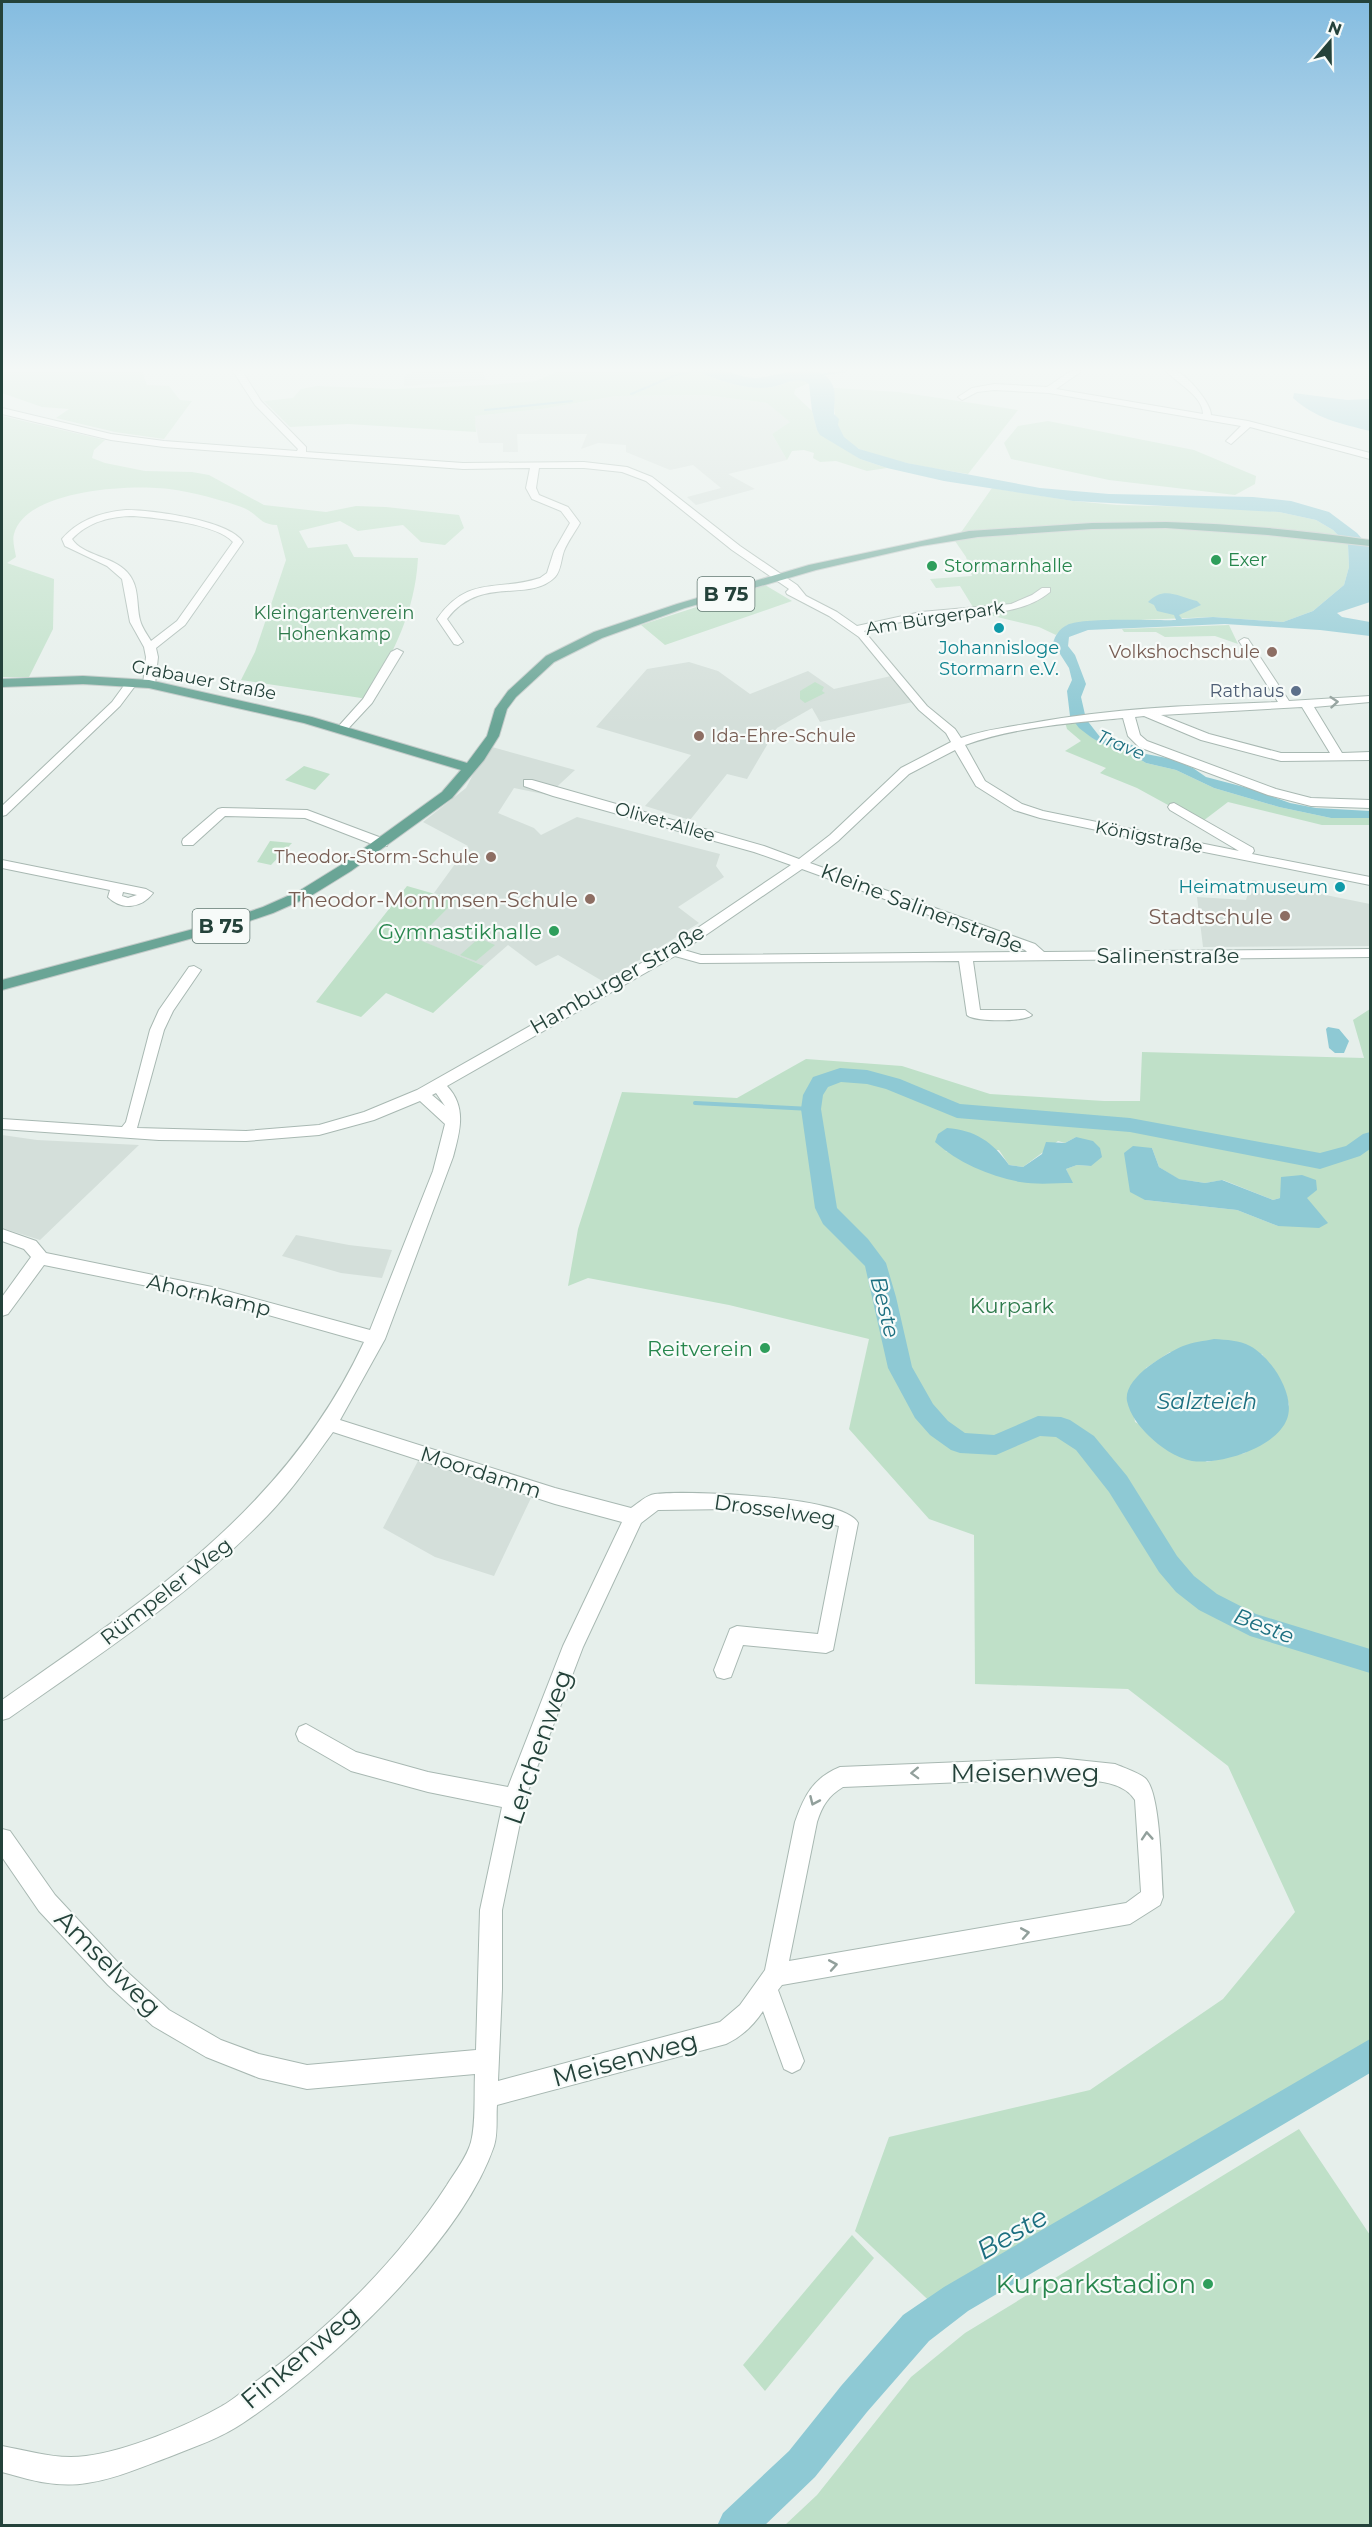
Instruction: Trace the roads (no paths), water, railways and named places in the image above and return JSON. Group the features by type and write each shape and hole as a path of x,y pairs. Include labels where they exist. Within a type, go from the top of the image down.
{"main road":[{"name":"B 75","path":"2,985 221,926 268,910 304,894 382,843 447,795 467,764 493,736 501,709 512,694 558,654 605,632 772,576 980,533 1074,526 1167,525 1254,530 1371,543"},
{"name":"Grabauer Straße","path":"2,683 132,682 149,684 307,720 394,746 467,764"}],"street":[{"path":"458,642 442,619 453,603 474,592 532,584 552,574 559,551 575,523 573,516 567,510 535,497 531,489"},
{"name":"Königstraße","path":"662,489 736,548 749,564 772,576 786,590 801,596 856,630 923,708 951,731 980,783 1018,807 1133,834 1371,881"},
{"path":"149,684 152,657 150,647 136,625 132,606 132,585 125,574 106,561 69,544 68,539 74,531 111,515 129,512 224,531 236,538 238,542 236,546 217,570 200,599 181,623 150,647"},
{"name":"Am Bürgerpark","path":"856,630 882,622 934,614 1002,609 1040,595 1046,590"},
{"path":"143,635 166,635"},
{"path":"1244,641 1285,704"},
{"path":"341,730 368,701 397,652"},
{"path":"2,813 116,704 132,682"},
{"name":"Hamburger Straße","path":"2,1124 126,1133 246,1136 319,1130 369,1116 422,1094 477,1060 673,951 802,863 834,838 904,771 959,743 982,735 1092,717 1371,699"},
{"path":"1306,704 1339,758"},
{"path":"1144,713 1205,737 1259,753 1299,759 1371,756"},
{"path":"1128,714 1134,736 1143,744 1229,778 1311,802 1371,804"},
{"name":"Olivet-Allee","path":"528,783 802,863"},
{"path":"1174,807 1259,858"},
{"path":"188,842 222,812 276,812 307,814 382,843"},
{"name":"Kleine Salinenstraße","path":"802,863 1030,947 1040,955"},
{"path":"2,864 117,887"},
{"name":"Salinenstraße","path":"673,951 700,959 1371,953"},
{"path":"965,956 974,1015 1025,1015"},
{"path":"126,1133 133,1123 157,1030 166,1010 194,970"},
{"name":"Rümpeler Weg","path":"2,1711 140,1614 208,1562 268,1501 329,1424 376,1339 444,1162 452,1133 453,1107 445,1092 437,1085"},
{"path":"422,1094 452,1121"},
{"path":"2,1236 33,1245 39,1251 40,1258 2,1309"},
{"name":"Ahornkamp","path":"40,1258 97,1272 152,1280 212,1293 376,1339"},
{"name":"Moordamm","path":"329,1424 555,1497 634,1517"},
{"name":"Drosselweg","path":"634,1517 654,1502 730,1500 807,1511 843,1519 849,1523 826,1644 737,1635 724,1670"},
{"name":"Lerchenweg","path":"485,2097 488,2061 491,1910 514,1799 573,1646 634,1517"},
{"path":"306,1734 351,1761 428,1782 514,1799"},
{"name":"Meisenweg","path":"485,2097 726,2032 748,2013 771,1981 806,1822 813,1801 820,1788 840,1777 1058,1768 1115,1774 1138,1786 1145,1798 1152,1897 1130,1914 771,1981"},
{"name":"Amselweg","path":"2,1839 47,1903 116,1977 161,2018 214,2049 259,2066 307,2077 373,2073 488,2061"},
{"path":"771,1981 792,2061"},
{"name":"Finkenweg","path":"2,2459 49,2471 86,2470 123,2461 195,2433 232,2415 286,2376 336,2333 405,2262 442,2215 467,2176 483,2143 485,2097"}],"water":[{"name":"Trave","path":"995,489 1253,497 1291,501 1329,512 1357,533 1370,548 1370,602 1337,613 1342,617 1370,622 1370,636 1320,630 1225,624 1088,630 1069,637 1068,646 1075,655 1086,684 1081,697 1086,719 1100,737 1132,745 1146,754 1172,759 1193,768 1206,777 1248,788 1290,803 1316,808 1370,811 1370,818 1331,818 1279,807 1214,788 1176,770 1146,763 1126,751 1105,745 1092,738 1079,728 1070,716 1067,691 1072,680 1069,668 1053,643 1056,635 1062,629 1076,623 1104,620 1176,620 1174,615 1157,611 1154,605 1148,602 1166,593 1197,601 1201,605 1179,615 1182,619 1213,617 1283,622 1313,611 1344,585 1349,567 1348,545 1333,530 1316,520 1279,512 1073,501"},
{"path":"1328,1027 1339,1029 1349,1041 1344,1053 1335,1053 1329,1048 1326,1029"},
{"path":"947,1128 966,1131 983,1139 1009,1165 1023,1167 1042,1154 1046,1142 1065,1143 1076,1137 1093,1141 1100,1148 1102,1157 1091,1166 1077,1165 1066,1169 1073,1183 1020,1182 975,1168 944,1150 935,1142 938,1134"},
{"path":"1133,1146 1152,1148 1159,1167 1179,1179 1205,1183 1222,1180 1273,1200 1280,1198 1281,1177 1302,1175 1316,1180 1317,1190 1307,1198 1328,1223 1319,1228 1278,1226 1237,1210 1145,1200 1130,1192 1124,1153"},
{"name":"Salzteich","path":"1214,1339 1246,1344 1258,1351 1280,1378 1285,1388 1289,1409 1287,1419 1281,1429 1259,1446 1231,1457 1204,1462 1192,1461 1168,1451 1145,1432 1130,1411 1127,1401 1128,1392 1138,1376 1166,1355 1187,1345"}],"waterway":[{"name":"Beste","path":"1370,1139 1353,1151 1320,1161 1130,1125 957,1111 893,1084 867,1077 840,1075 820,1082 813,1095 811,1109 826,1208 831,1218 860,1245 875,1263 885,1297 900,1368 924,1411 939,1428 960,1443 996,1445 1038,1426 1061,1427 1085,1443 1118,1484 1168,1564 1185,1584 1208,1602 1250,1624 1370,1661"},
{"path":"695,1103 811,1109"},
{"name":"Beste","path":"736,2526 802,2464 854,2399 916,2328 956,2299 1370,2055"}],"place":[{"name":"Exer","path":"1216,560"},
{"name":"Stormarnhalle","path":"932,566"},
{"name":"Johannisloge Stormarn e.V.","path":"999,628"},
{"name":"Volkshochschule","path":"1272,652"},
{"name":"Rathaus","path":"1296,691"},
{"name":"Ida-Ehre-Schule","path":"699,736"},
{"name":"Theodor-Storm-Schule","path":"491,857"},
{"name":"Heimatmuseum","path":"1340,887"},
{"name":"Theodor-Mommsen-Schule","path":"590,899"},
{"name":"Stadtschule","path":"1285,916"},
{"name":"Gymnastikhalle","path":"554,931"},
{"name":"Reitverein","path":"765,1348"},
{"name":"Kurparkstadion","path":"1208,2284"}],"park label":[{"name":"Kleingartenverein Hohenkamp","path":"334,623"},
{"name":"Kurpark","path":"1012,1305"}]}
